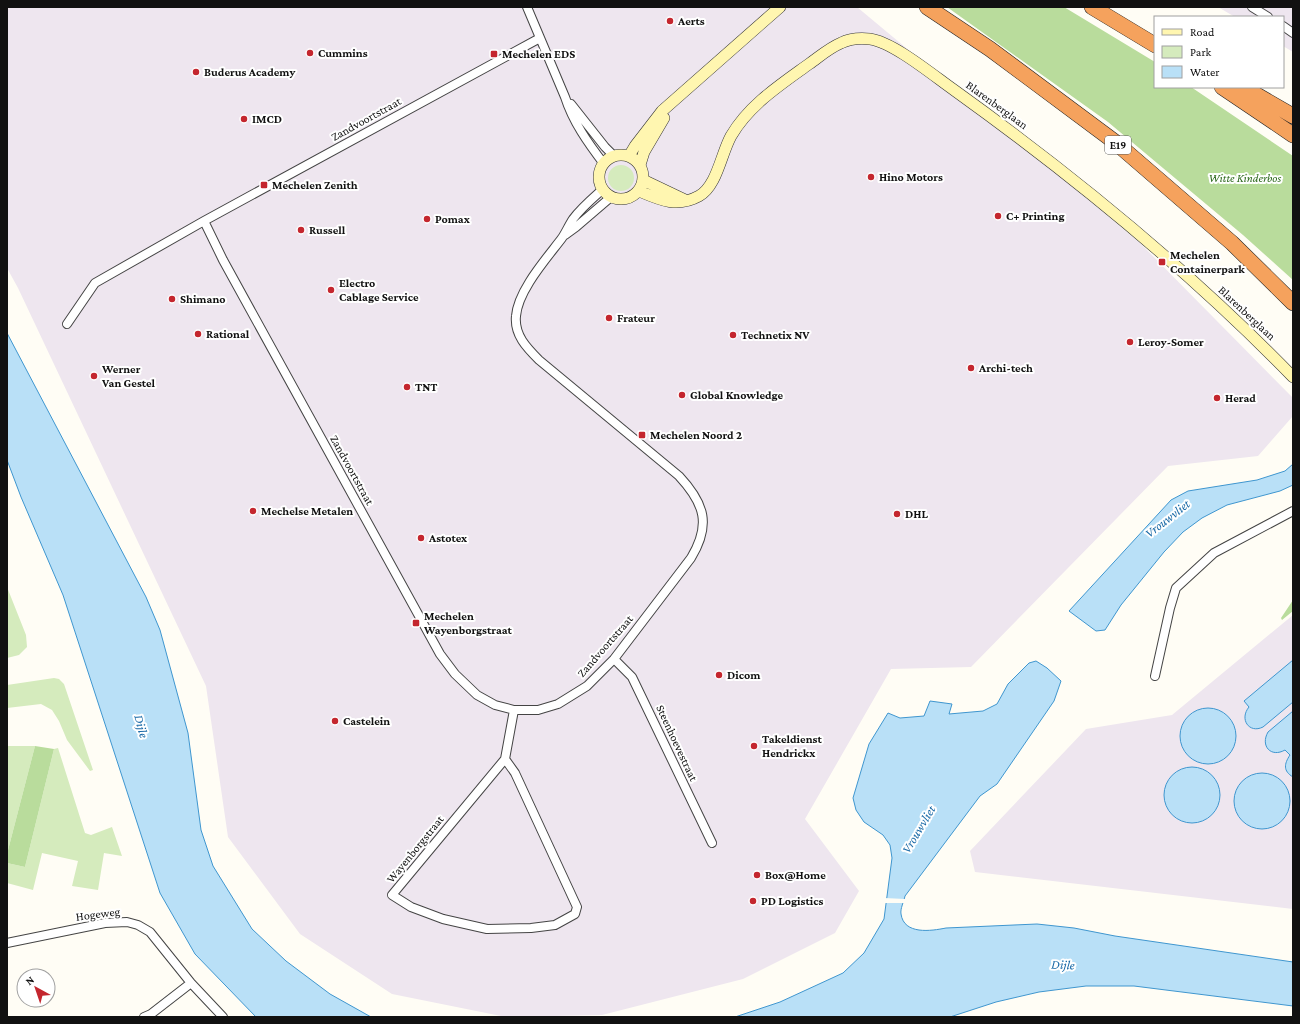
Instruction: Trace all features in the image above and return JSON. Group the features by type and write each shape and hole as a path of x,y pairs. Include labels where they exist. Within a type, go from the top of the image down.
{"highway":[{"name":"E19","path":"927,7 990,49 1115,142 1232,243 1293,303"},
{"path":"1092,7 1154,44"},
{"path":"1223,88 1293,135"},
{"path":"1247,90 1260,89 1293,108"},
{"path":"1247,90 1293,116"}],"street":[{"path":"526,7 566,97 570,112 585,138 604,164"},
{"path":"629,156 662,111 780,7"},
{"path":"1252,7 1266,16"},
{"path":"1284,27 1293,33"},
{"name":"Zandvoortstraat","path":"67,324 95,283 204,221 540,38"},
{"name":"Blarenberglaan","path":"639,191 667,202 677,203 701,195 708,189 714,178 730,138 740,123 751,110 772,91 839,43 858,39 870,39 882,42 919,65 1014,133 1134,228 1167,256 1293,377"},
{"path":"566,97 605,147 614,156"},
{"path":"640,165 644,152 678,97"},
{"path":"614,156 629,156 636,160 640,165 643,172 643,180 639,191 634,195 623,199 607,193 600,183 599,176 600,170 604,164 614,156"},
{"path":"643,180 685,200"},
{"name":"Zandvoortstraat","path":"204,221 234,281 440,654 455,674 476,695 495,705 514,710 538,710 558,704 587,686 614,659 691,558 701,538 703,528 703,517 699,504 692,490 679,476 539,360 525,346 518,330 516,316 520,302 535,273 563,237 576,227 607,193"},
{"path":"1155,676 1176,588 1214,554 1293,511"},
{"name":"Steenhoevestraat","path":"614,659 632,677 712,843"},
{"name":"Wayenborgstraat","path":"505,758 515,773 577,907 575,914 555,925 531,928 488,929 443,919 411,907 392,895 505,758 514,710"},
{"name":"Hogeweg","path":"7,943 105,923 127,922 138,925 150,932 191,983 223,1017"},
{"path":"144,1017 151,1014 191,983"}],"shaded area":[{"path":"7,7 857,7 1140,243 1293,398 1293,416 1258,456 1168,466 971,667 891,669 805,819 859,891 835,933 743,979 602,1015 506,1017 392,994 300,934 228,837 206,686 18,288 7,268"},
{"path":"1218,7 1293,7 1293,52 1284,47 1284,16 1233,16"},
{"path":"1293,615 1293,909 975,872 970,851 1086,729 1172,715"}],"green space":[{"name":"Witte Kinderbos","path":"947,7 1064,7 1154,61 1154,88 1192,88 1293,156 1293,280 1243,235 1108,122"},
{"path":"621,165 631,168 634,178 631,188 621,191 611,188 608,178 611,168"},
{"path":"7,587 26,635 27,647 19,655 7,658"},
{"path":"1293,600 1293,611 1282,620 1281,618"},
{"path":"54,678 59,679 64,684 93,770 90,771 67,740 59,721 52,710 41,704 7,708 7,685"},
{"path":"7,746 35,746 7,854"},
{"path":"35,746 54,749 25,867 7,863 7,854"},
{"path":"58,748 85,833 91,835 112,827 122,856 104,853 98,890 72,886 78,861 42,853 33,890 7,883 7,863 25,867 54,749"}],"water":[{"name":"Dijle","path":"7,333 146,597 160,630 188,733 201,830 213,866 252,929 286,961 330,994 371,1017 256,1017 195,954 160,893 63,595 21,497 7,460"},
{"name":"Vrouwvliet","path":"1293,464 1293,485 1280,491 1227,505 1202,518 1183,532 1164,552 1121,605 1105,630 1096,631 1069,611 1171,500 1188,491 1257,480 1285,471"},
{"path":"1293,660 1293,702 1263,727 1254,729 1250,727 1245,720 1246,712 1249,707 1244,701"},
{"path":"1036,661 1047,668 1061,681 1054,701 997,784 980,796 905,896 901,912 903,921 907,925 919,930 1037,924 1074,928 1115,936 1293,962 1293,1006 1134,986 1086,986 1039,992 996,1002 950,1017 735,1017 780,1002 843,973 864,953 884,919 892,858 890,845 883,835 864,822 856,810 853,798 869,744 888,713 900,718 924,716 930,701 952,704 949,714 983,711 997,704 1008,684 1029,663"},
{"path":"1202,708 1214,708 1224,712 1232,720 1236,730 1236,742 1232,752 1224,760 1214,764 1202,764 1192,760 1184,752 1180,742 1180,730 1184,720 1192,712"},
{"path":"1293,711 1293,777 1286,770 1286,764 1290,755 1285,750 1275,753 1271,752 1266,746 1265,742 1268,732"},
{"path":"1186,767 1198,767 1208,771 1216,779 1220,789 1220,801 1216,811 1208,819 1198,823 1186,823 1176,819 1168,811 1164,801 1164,789 1168,779 1176,771"},
{"path":"1256,773 1268,773 1278,777 1286,785 1290,795 1290,807 1286,817 1278,825 1268,829 1256,829 1246,825 1238,817 1234,807 1234,795 1238,785 1246,777"}],"pier":[{"path":"884,898 906,899 905,903 884,903"}],"place":[{"name":"Aerts","path":"670,21"},
{"name":"Cummins","path":"310,53"},
{"name":"Mechelen EDS","path":"494,54"},
{"name":"Buderus Academy","path":"196,72"},
{"name":"IMCD","path":"244,119"},
{"name":"Hino Motors","path":"871,177"},
{"name":"Mechelen Zenith","path":"264,185"},
{"name":"C+ Printing","path":"998,216"},
{"name":"Pomax","path":"427,219"},
{"name":"Russell","path":"301,230"},
{"name":"Mechelen Containerpark","path":"1162,262"},
{"name":"Electro Cablage Service","path":"331,290"},
{"name":"Shimano","path":"172,299"},
{"name":"Frateur","path":"609,318"},
{"name":"Rational","path":"198,334"},
{"name":"Technetix NV","path":"733,335"},
{"name":"Leroy-Somer","path":"1130,342"},
{"name":"Archi-tech","path":"971,368"},
{"name":"Werner Van Gestel","path":"94,376"},
{"name":"TNT","path":"407,387"},
{"name":"Global Knowledge","path":"682,395"},
{"name":"Herad","path":"1217,398"},
{"name":"Mechelen Noord 2","path":"642,435"},
{"name":"Mechelse Metalen","path":"253,511"},
{"name":"DHL","path":"897,514"},
{"name":"Astotex","path":"421,538"},
{"name":"Mechelen Wayenborgstraat","path":"416,623"},
{"name":"Dicom","path":"719,675"},
{"name":"Castelein","path":"335,721"},
{"name":"Takeldienst Hendrickx","path":"754,746"},
{"name":"Box@Home","path":"757,875"},
{"name":"PD Logistics","path":"753,901"}]}
